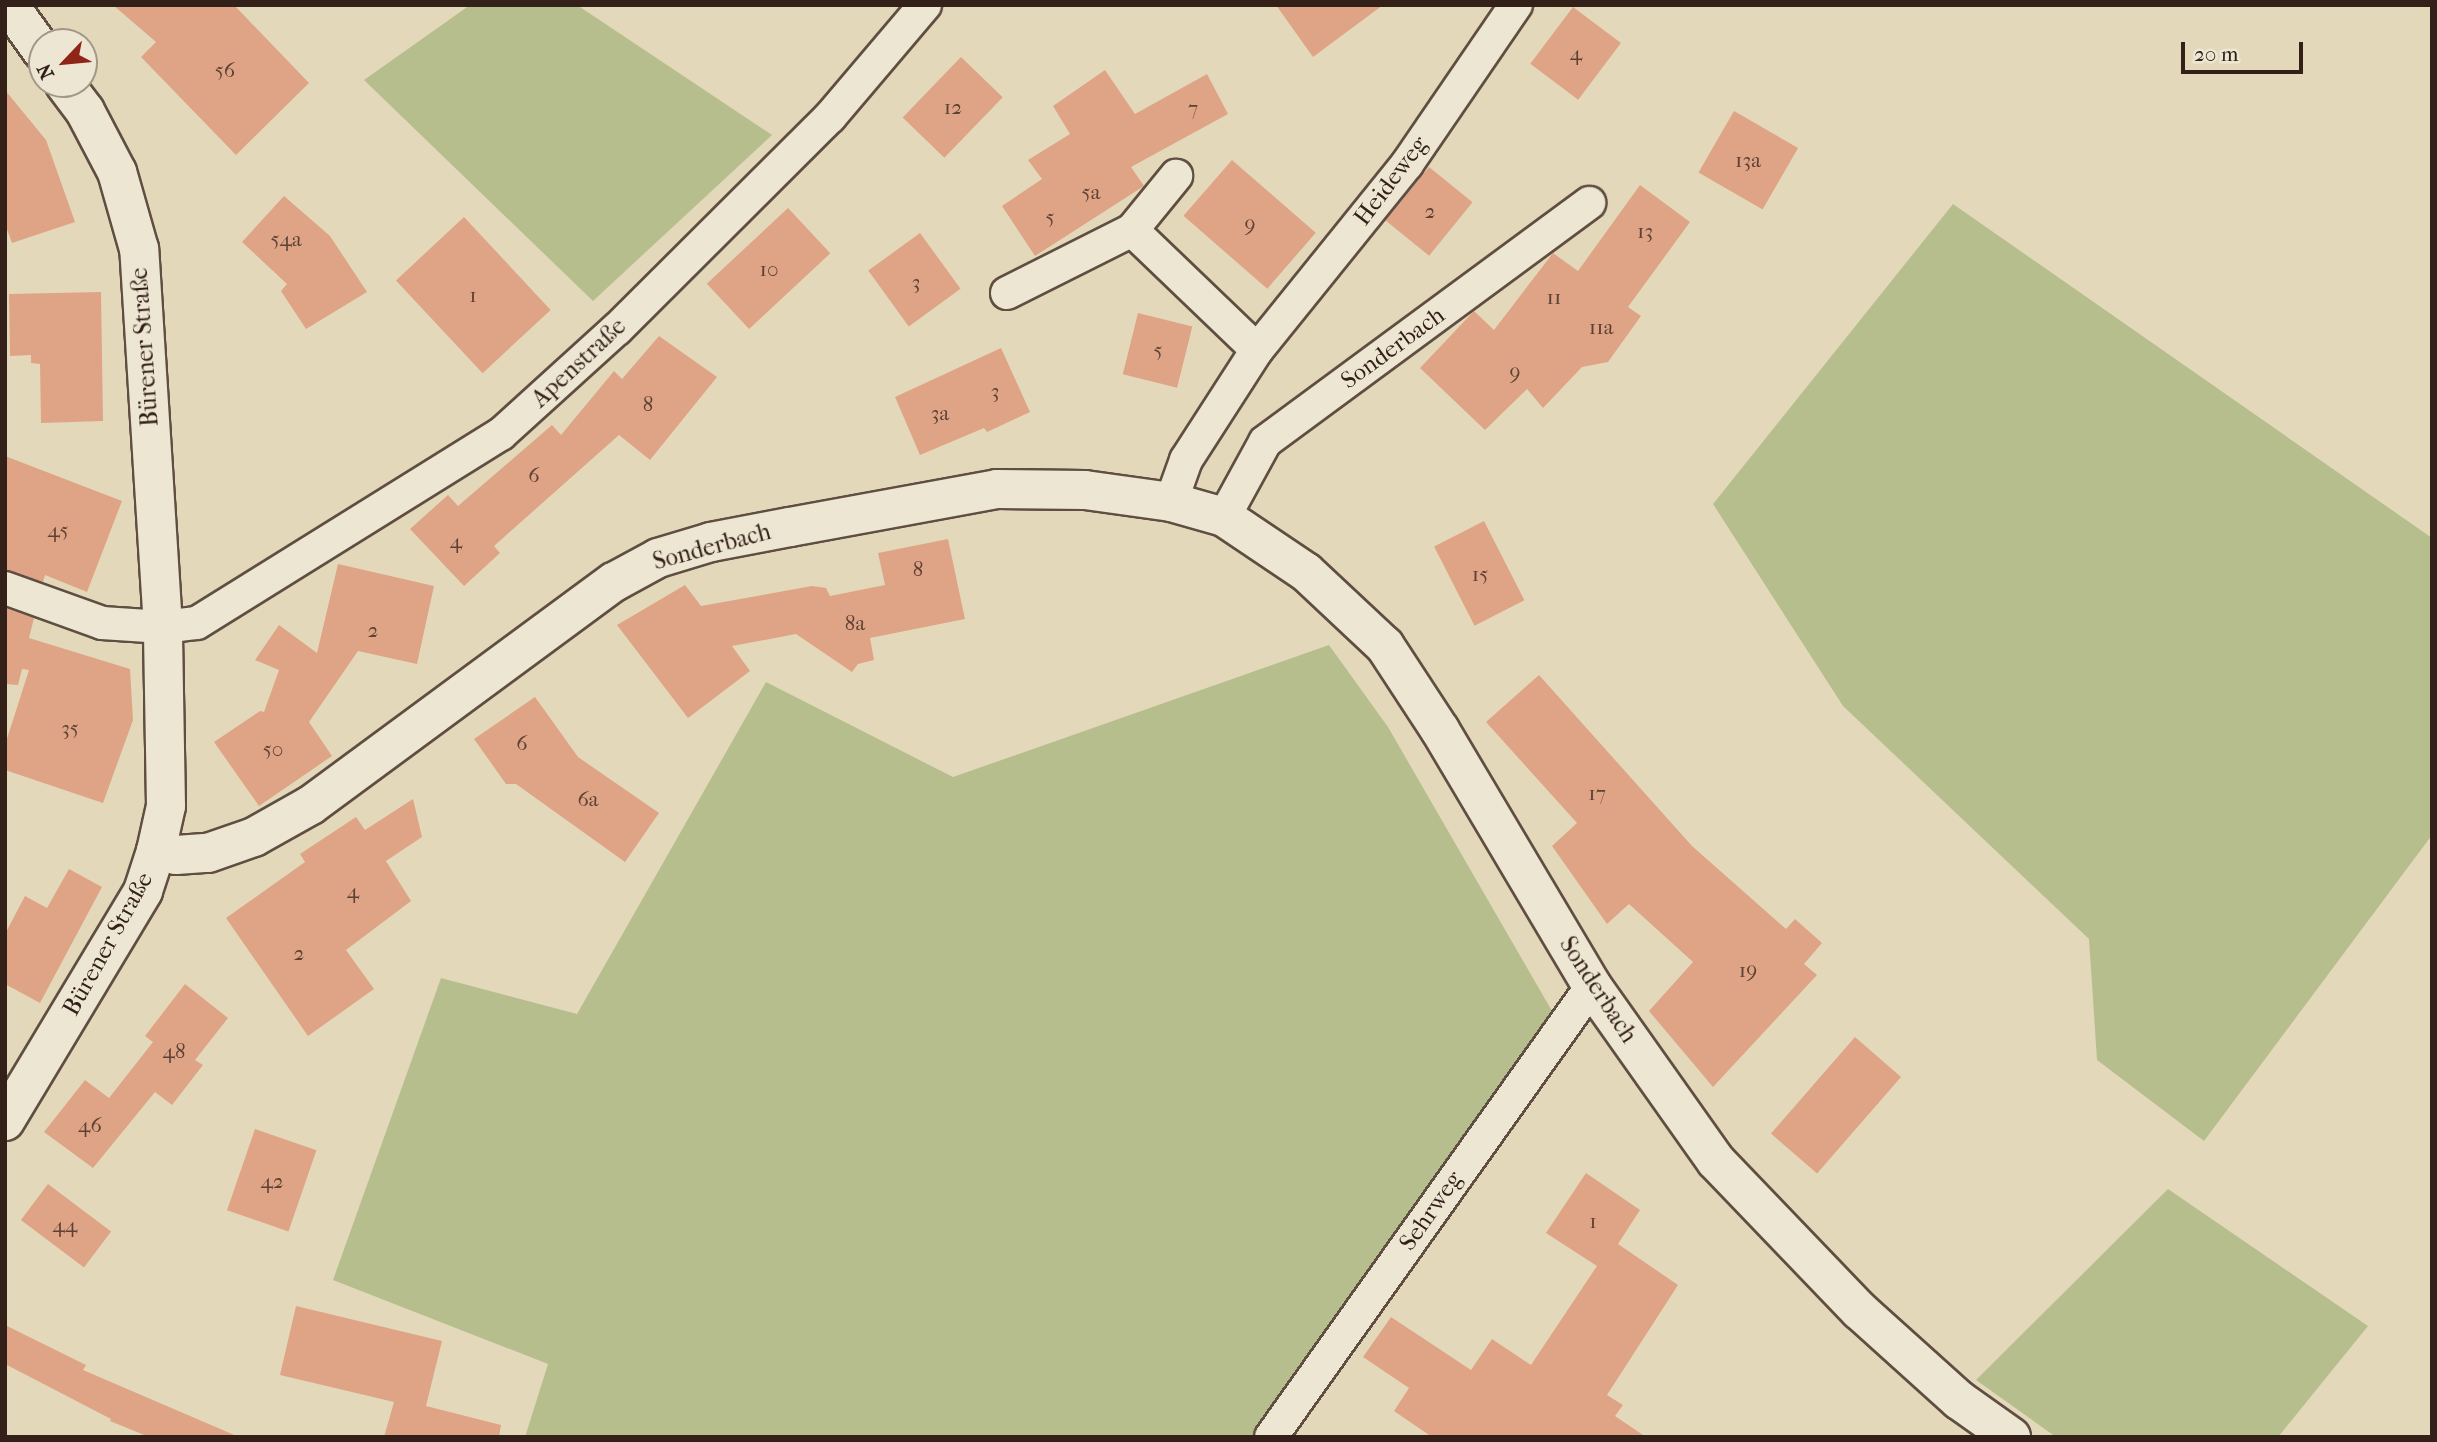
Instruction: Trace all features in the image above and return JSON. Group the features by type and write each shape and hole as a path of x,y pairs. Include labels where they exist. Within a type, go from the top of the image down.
{"street":[{"path":"9,5 28,31"},
{"name":"Apenstraße","path":"163,627 197,623 501,435 617,329 830,117 925,5"},
{"name":"Heideweg","path":"1171,502 1186,460 1258,350 1407,164 1516,5"},
{"name":"Bürener Straße","path":"5,1121 143,891 156,851 166,806 163,627 139,249 117,172 75,98"},
{"path":"1007,293 1132,230 1176,176"},
{"name":"Sonderbach","path":"1224,516 1265,442 1589,203"},
{"path":"1132,230 1258,350"},
{"name":"Sonderbach","path":"156,851 176,855 208,853 254,837 311,805 614,582 659,558 737,537 997,489 1085,490 1171,502 1224,516 1306,572 1385,646 1440,730 1592,986 1716,1161 1859,1310 1959,1400 2011,1437"},
{"path":"5,588 102,623 163,627"},
{"name":"Sehrweg","path":"1270,1437 1592,986"}],"green space":[{"path":"470,5 577,5 772,135 593,301 364,80"},
{"path":"1953,204 2432,538 2432,835 2204,1141 2097,1060 2089,939 1843,706 1713,504"},
{"path":"1329,645 1388,727 1552,1011 1253,1437 525,1437 548,1364 333,1280 441,978 577,1014 766,682 953,777"},
{"path":"2168,1189 2368,1326 2278,1437 2056,1437 1976,1380"}],"building":[{"path":"113,5 234,5 309,83 236,155 141,57 156,42"},
{"path":"1276,5 1383,5 1313,57"},
{"path":"1573,7 1621,43 1578,100 1530,64"},
{"path":"961,57 1003,97 944,158 903,117"},
{"path":"1105,70 1135,114 1207,74 1228,114 1131,167 1144,186 1035,256 1002,206 1042,179 1028,160 1070,134 1053,106"},
{"path":"5,90 46,140 75,222 12,243 5,224"},
{"path":"1734,111 1798,148 1763,209 1698,172"},
{"path":"1232,160 1316,233 1267,289 1183,216"},
{"path":"1429,167 1473,202 1429,256 1386,221"},
{"path":"1640,185 1690,222 1628,307 1641,316 1608,362 1582,367 1543,408 1527,389 1485,430 1420,368 1474,311 1494,330 1553,253 1578,271"},
{"path":"284,196 330,236 367,292 306,329 281,291 287,284 242,242"},
{"path":"788,208 830,253 749,329 707,284"},
{"path":"464,217 551,310 483,373 396,280"},
{"path":"920,233 961,289 909,326 868,271"},
{"path":"101,292 103,421 41,423 40,364 31,363 31,355 10,356 9,294"},
{"path":"1138,313 1192,327 1177,388 1123,374"},
{"path":"659,336 717,377 650,460 619,435 494,546 500,553 464,586 410,529 448,495 458,506 552,425 561,435 614,371 622,379"},
{"path":"1001,348 1030,412 987,432 984,428 920,455 895,397"},
{"path":"5,456 122,501 87,592 45,575 43,582 5,570"},
{"path":"1484,521 1524,600 1475,626 1434,546"},
{"path":"948,539 965,619 870,638 874,660 858,664 852,672 796,634 732,646 750,671 688,718 617,625 685,585 701,606 812,586 826,588 830,596 885,585 878,553"},
{"path":"338,564 434,586 417,664 358,651 309,722 332,756 259,806 214,742 260,711 264,712 279,670 255,660 279,625 317,653"},
{"path":"5,608 34,618 29,638 130,669 133,720 103,803 5,770 5,745 29,670 22,669 18,685 5,684"},
{"path":"1539,675 1692,846 1786,929 1795,919 1822,943 1804,964 1817,975 1713,1087 1649,1011 1693,962 1629,904 1607,924 1552,846 1577,823 1486,722"},
{"path":"535,697 578,757 659,813 625,862 516,784 506,784 474,739"},
{"path":"413,799 422,837 386,861 411,901 346,950 374,989 308,1036 226,918 305,862 300,854 356,817 365,830"},
{"path":"69,869 102,887 40,1003 5,984 5,934 25,896 47,908"},
{"path":"185,984 228,1018 195,1060 203,1065 172,1105 155,1092 93,1168 44,1132 85,1080 109,1098 153,1042 145,1036"},
{"path":"1855,1037 1901,1077 1817,1174 1771,1134"},
{"path":"255,1129 316,1150 288,1231 227,1210"},
{"path":"1586,1173 1640,1210 1618,1244 1678,1285 1607,1395 1623,1405 1615,1416 1646,1437 1432,1437 1394,1411 1409,1388 1363,1357 1391,1317 1471,1370 1492,1339 1531,1365 1597,1266 1546,1233"},
{"path":"48,1184 111,1232 84,1267 21,1220"},
{"path":"296,1306 442,1341 426,1406 501,1425 499,1437 384,1437 394,1402 280,1375"},
{"path":"5,1325 86,1365 83,1370 239,1437 149,1437 110,1421 111,1419 5,1364"}]}
